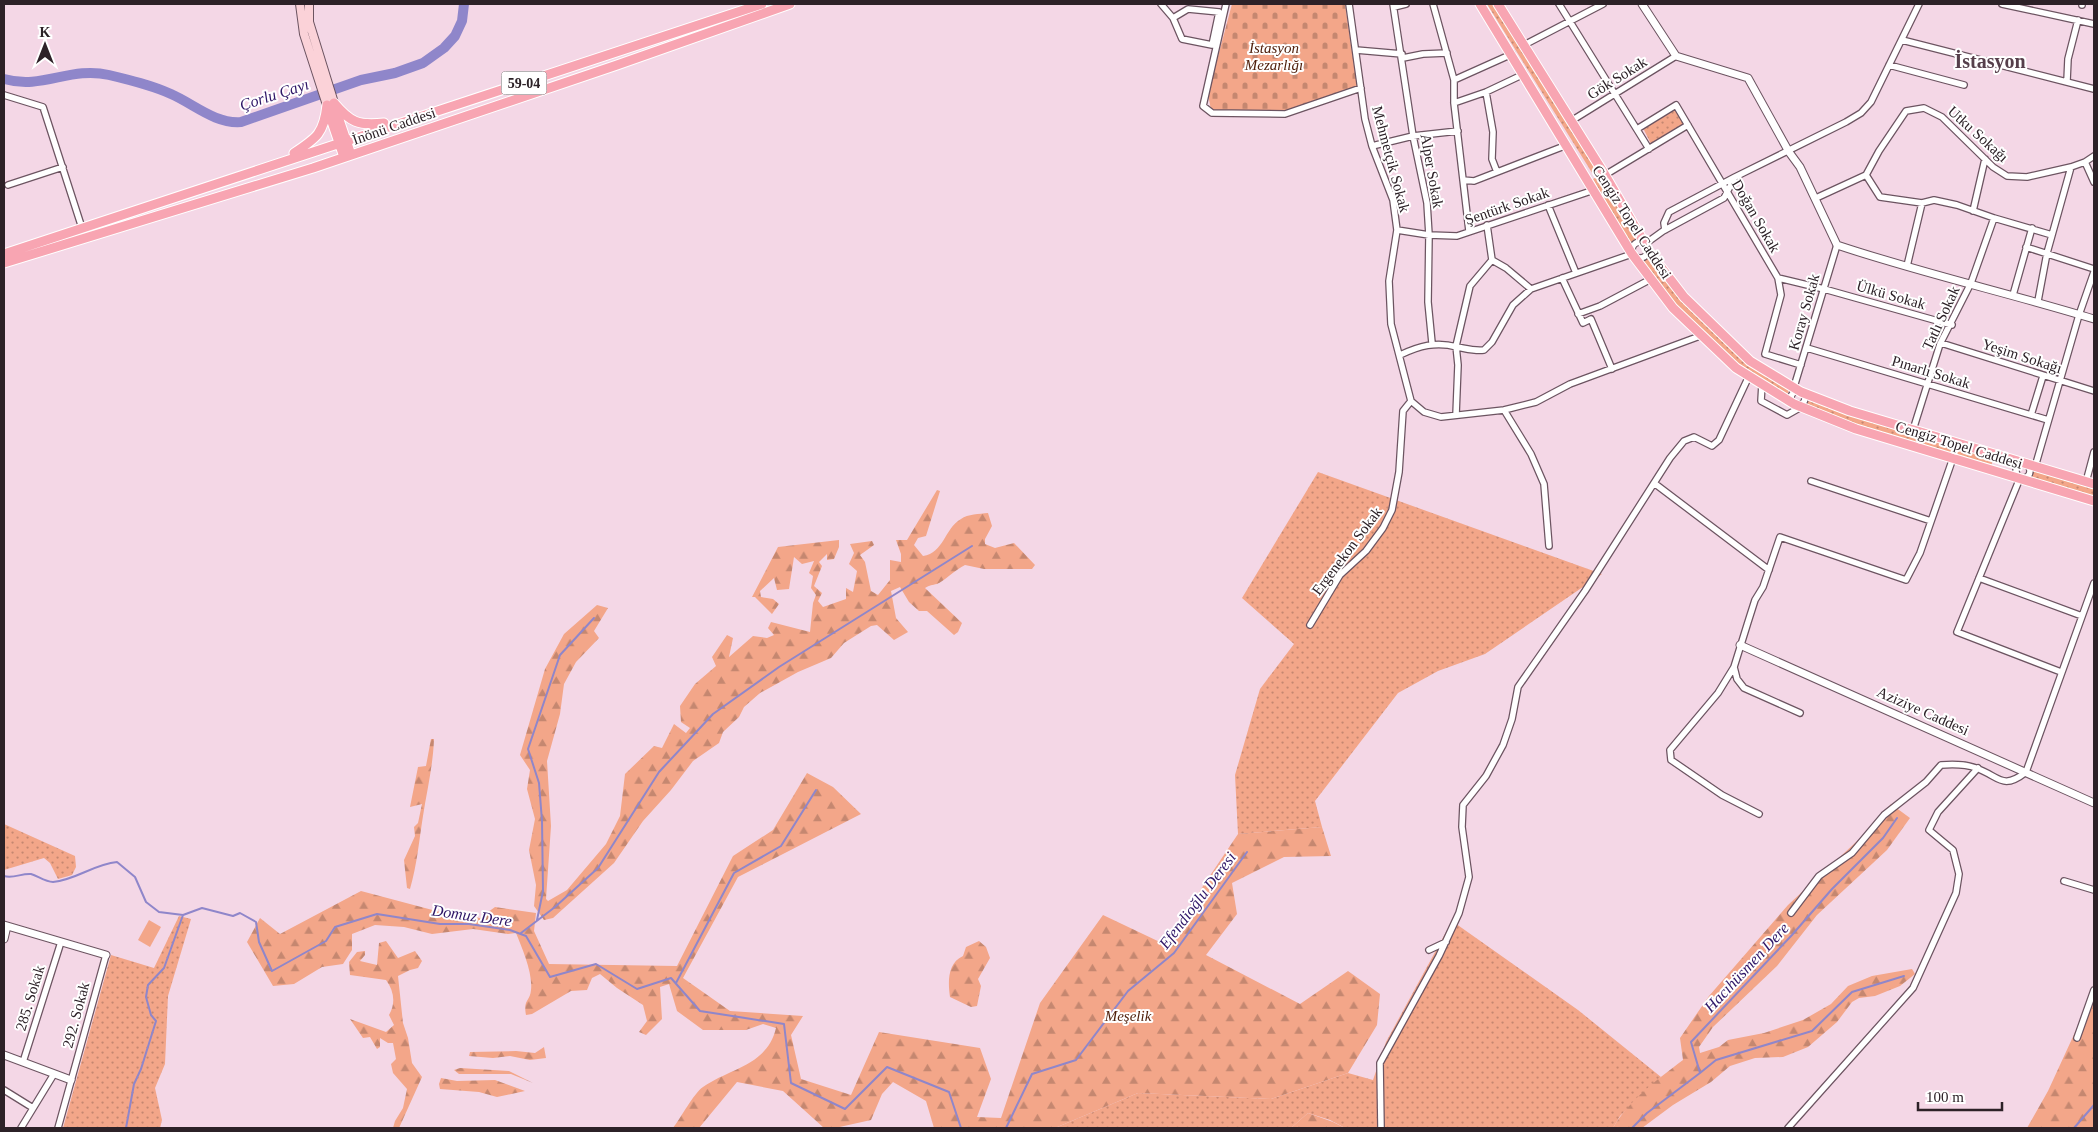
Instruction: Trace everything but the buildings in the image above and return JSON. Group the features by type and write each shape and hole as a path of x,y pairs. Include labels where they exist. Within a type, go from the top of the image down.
{"main road":[{"path":"300,4 304,34 320,73 348,156"},
{"path":"308,4 320,73"},
{"name":"İnönü Caddesi","path":"4,254 762,4"},
{"name":"İnönü Caddesi","path":"4,264 348,156 790,4"},
{"name":"Cengiz Topel Caddesi","path":"1480,4 1632,254 1673,308 1700,336 1736,368 1797,405 1856,429 2094,502"},
{"name":"Cengiz Topel Caddesi","path":"1498,4 1605,175 1646,246 1684,296 1750,360 1798,389 1850,411 2090,483"},
{"path":"330,104 353,122 366,125 406,120"},
{"path":"285,160 315,140 321,131 330,104"}],"street":[{"path":"1161,4 1173,18 1182,39 1212,45 1219,12 1188,9 1173,18"},
{"path":"1226,4 1203,106 1212,113 1285,114 1361,88"},
{"name":"Mehmetçik Sokak","path":"1349,4 1361,88 1372,146 1392,200 1397,230 1389,281 1391,324 1411,401"},
{"path":"1394,6 1406,4"},
{"path":"1434,4 1454,80 1454,103 1469,231"},
{"path":"1559,4 1649,149"},
{"path":"1524,46 1603,4"},
{"path":"1642,4 1676,56 1748,78 1789,152 1800,167 1837,245 2038,301 2094,319"},
{"path":"1665,230 1664,223 1669,212 1860,114 1871,102 1919,4"},
{"path":"2002,4 2094,24"},
{"name":"Alper Sokak","path":"1394,6 1413,136 1427,202 1429,235 1428,302 1432,343"},
{"path":"2067,81 2068,59 2078,20"},
{"path":"1902,40 2067,81 2094,90"},
{"path":"1356,50 1402,56 1447,53"},
{"path":"1454,80 1512,54"},
{"name":"Gök Sokak","path":"1571,121 1676,56"},
{"path":"1889,65 1964,85"},
{"path":"1454,103 1486,92 1524,74"},
{"path":"1486,92 1493,132 1492,159 1497,172"},
{"path":"4,95 43,107 82,228"},
{"name":"Doğan Sokak","path":"1637,129 1676,105 1778,278"},
{"name":"Utku Sokağı","path":"1866,175 1879,151 1906,111 1924,108 1942,117 1993,167 2007,176 2027,177 2071,167 2085,162 2094,156"},
{"path":"1605,175 1688,124"},
{"path":"1372,146 1413,136 1458,131"},
{"path":"1464,180 1474,181 1567,145"},
{"path":"1973,211 1985,159"},
{"path":"2085,162 2094,182"},
{"path":"8,185 62,167"},
{"path":"2038,301 2052,235 2071,167"},
{"path":"1816,198 1866,175 1880,197 1922,203 1934,200 2052,235"},
{"path":"1646,246 1665,230 1724,198 1735,177"},
{"name":"Şentürk Sokak","path":"1397,230 1429,235 1457,236 1594,190"},
{"path":"1907,266 1922,203"},
{"path":"1548,205 1576,273"},
{"name":"Tatlı Sokak","path":"1913,430 1941,343 1952,325 1972,283 1994,218"},
{"path":"1456,415 1458,365 1456,346 1470,286 1492,260 1487,225"},
{"path":"2013,295 2032,228"},
{"path":"1640,242 1646,246 1647,254 1643,257 1638,258 1632,254 1632,248 1635,244 1640,242"},
{"name":"Koray Sokak","path":"1798,389 1801,365 1837,245"},
{"path":"2026,247 2094,270 2035,467"},
{"path":"1400,355 1432,343 1456,346 1472,352 1484,350 1492,342 1513,305 1531,289 1632,254"},
{"path":"1492,260 1506,268 1531,289"},
{"path":"1562,278 1582,323 1591,319 1612,369"},
{"path":"1801,365 1765,354 1781,295 1778,278 1824,289"},
{"path":"1578,314 1600,306 1650,279"},
{"name":"Ülkü Sokak","path":"1824,289 1952,325"},
{"path":"1411,401 1424,412 1441,417 1504,410 1536,402 1570,384 1700,336"},
{"name":"Yeşim Sokağı","path":"1941,343 2094,391"},
{"name":"Pınarlı Sokak","path":"1807,348 2048,420"},
{"path":"1381,1128 1380,1063 1446,942 1459,913 1469,877 1462,827 1463,805 1486,776 1503,745 1512,719 1518,687 1585,591 1670,458 1684,441 1694,437 1712,446 1718,440 1749,376"},
{"path":"2031,415 2043,376"},
{"path":"1762,384 1761,401 1788,415 1797,405 1804,401 1805,397 1798,389 1791,395 1791,400 1797,405"},
{"name":"Ergenekon Sokak","path":"1310,625 1340,575 1366,551 1383,528 1392,510 1399,472 1404,411 1411,401"},
{"path":"1504,410 1531,454 1544,484 1549,546"},
{"path":"2090,483 2094,452"},
{"path":"1759,814 1722,795 1671,760 1670,750 1718,693 1734,668 1740,645 1780,537 1906,580 1920,553 1954,458"},
{"path":"2024,464 2028,466 2030,473 2028,477 2020,478 2016,475 2016,471 2019,465 2024,464"},
{"path":"2020,478 1957,632 2061,672"},
{"path":"1811,481 1931,522"},
{"path":"1654,483 1769,570"},
{"path":"1979,578 2082,616"},
{"path":"1791,913 1819,876 1852,853 1884,815 1926,782 1941,765 1965,765 1978,768 2005,782 2012,782 2026,772 2094,583"},
{"name":"Aziziye Caddesi","path":"1740,645 2094,803"},
{"path":"1734,668 1737,678 1744,688 1800,713"},
{"path":"1788,1128 1913,988 1956,893 1959,874 1953,850 1930,830 1938,812 1978,768"},
{"path":"2064,880 2094,890"},
{"path":"4,939 6,925 106,956"},
{"name":"285. Sokak","path":"23,1062 61,942"},
{"path":"1429,950 1446,942"},
{"name":"292. Sokak","path":"58,1128 106,956"},
{"path":"2077,1038 2094,990"},
{"path":"4,1055 71,1080"},
{"path":"21,1128 54,1074"},
{"path":"4,1090 33,1108"}],"green space":[{"name":"İstasyon Mezarlığı","path":"1232,4 1345,4 1357,86 1284,111 1211,110 1208,94"},
{"path":"1487,4 1497,4 1601,172 1594,176"},
{"path":"1672,110 1677,111 1685,123 1684,125 1651,144 1643,128"},
{"path":"1600,175 1639,240 1631,245 1593,179"},
{"path":"1649,256 1680,297 1709,327 1735,349 1790,389 1786,396 1739,365 1694,326 1666,294 1643,260"},
{"path":"1809,398 1994,458 1991,466 1839,419 1806,405"},
{"path":"2033,471 2094,489 2094,498 2031,479"},
{"path":"1318,472 1602,574 1485,654 1438,671 1398,693 1315,801 1322,827 1238,834 1235,775 1260,689 1294,644 1242,598"},
{"path":"937,490 940,491 926,536 918,538 914,545 923,556 930,554 940,546 955,523 964,517 988,513 992,526 985,539 985,544 995,548 1014,543 1035,565 1032,569 984,569 965,565 940,583 925,588 962,623 958,632 954,635 927,611 919,611 909,602 900,587 891,591 896,618 908,632 894,640 877,625 871,626 844,643 831,658 798,672 760,693 744,707 739,717 723,732 719,743 693,761 671,790 643,821 614,863 553,918 544,920 534,906 536,885 529,850 535,819 527,789 530,770 520,755 545,669 564,634 597,605 608,608 594,631 599,638 576,662 564,684 560,714 547,761 551,826 546,899 548,901 567,890 606,844 620,816 625,774 654,746 662,748 674,724 686,733 690,728 681,722 680,706 695,684 716,666 712,657 727,635 733,638 729,657 753,636 767,638 774,635 768,628 771,622 810,632 813,603 816,595 811,588 813,576 809,573 814,561 802,564 794,557 789,589 777,590 774,578 760,591 761,597 773,599 779,604 772,614 755,597 752,597 778,547 839,540 839,547 834,559 827,560 827,554 819,562 822,566 814,586 822,593 818,601 823,607 846,599 846,588 853,592 857,571 849,564 854,553 850,544 872,541 874,545 860,555 865,562 871,591 878,595 890,580 890,560 901,562 901,554 896,540 907,540"},
{"path":"431,739 434,739 431,768 410,889 407,888 404,860 415,836 414,827 418,823 422,804 410,807 418,767 426,766"},
{"name":"Meşelik","path":"807,773 833,787 861,814 738,877 683,978 730,1011 803,1016 791,1035 801,1079 851,1095 879,1032 980,1048 991,1079 977,1117 1001,1118 1040,1003 1103,915 1164,944 1238,834 1322,827 1331,856 1284,857 1232,883 1237,914 1206,955 1300,1004 1348,971 1380,994 1377,1025 1348,1073 1271,1099 1138,1093 1055,1128 934,1128 926,1101 893,1082 882,1094 871,1120 835,1128 824,1128 783,1091 737,1082 699,1128 673,1128 699,1090 746,1065 765,1051 776,1028 763,1024 746,1030 703,1030 677,1011 669,984 660,987 662,1019 646,1035 639,1032 647,1021 643,1005 600,974 592,978 587,990 571,991 532,1014 526,1015 525,1006 531,990 531,983 526,961 516,933 508,934 473,929 432,934 404,927 375,925 352,934 352,950 343,964 322,967 294,984 273,986 247,942 260,918 280,934 361,891 440,912 480,918 495,907 536,913 534,931 549,964 677,966 733,856 773,830"},
{"path":"1891,804 1910,818 1887,850 1817,915 1777,966 1713,1027 1699,1047 1700,1053 1719,1047 1728,1040 1764,1033 1803,1020 1831,1004 1848,986 1872,976 1912,969 1915,974 1900,986 1875,996 1859,998 1852,1002 1837,1022 1808,1047 1783,1057 1755,1058 1730,1066 1711,1082 1673,1105 1642,1128 1613,1128 1636,1099 1654,1082 1683,1060 1680,1038 1709,996 1788,905 1869,830"},
{"path":"4,824 75,856 76,867 72,875 58,879 50,863 44,858 4,870"},
{"path":"179,916 191,919 168,996 165,1064 155,1088 162,1120 160,1128 63,1128 111,955 154,968"},
{"path":"149,920 161,927 150,947 138,940"},
{"path":"1452,921 1578,1010 1661,1077 1620,1116 1613,1128 1345,1128 1330,1120 1308,1113 1291,1128 1055,1128 1138,1093 1271,1099 1348,1073 1373,1080 1386,1042"},
{"path":"386,941 398,958 415,951 422,961 418,968 398,976 403,1023 408,1038 412,1063 422,1077 399,1128 393,1128 403,1108 407,1089 393,1073 391,1064 396,1059 393,1043 388,1043 380,1038 380,1047 377,1049 370,1037 363,1038 350,1019 386,1032 394,1025 389,1015 393,1006 393,997 391,988 386,980 350,975 349,962 357,952 365,951 365,955 360,961 377,965 379,943"},
{"path":"979,941 986,947 990,958 978,979 981,986 977,1006 971,1007 950,997 949,980 951,968 963,956 966,947"},
{"path":"2094,991 2094,1128 2027,1128 2048,1091"},
{"path":"544,1047 546,1058 530,1060 510,1056 493,1058 469,1056 470,1052 516,1051 535,1053"},
{"path":"460,1068 509,1071 533,1083 511,1074 459,1074 454,1070"},
{"path":"441,1078 457,1081 495,1080 525,1091 497,1097 479,1092 440,1089"},
{"path":"1308,1113 1333,1122 1345,1128 1291,1128"}],"waterway":[{"name":"Çorlu Çayı","path":"4,79 31,82 82,73 109,75 163,91 180,98 213,117 231,122 241,122 361,80 395,73 423,63 444,48 455,36 462,21 464,4"},
{"path":"521,933 555,907 598,868 659,772 713,714 779,667 972,546"},
{"path":"537,920 543,891 542,821 539,783 528,749 560,655 594,618"},
{"path":"676,983 734,873 781,846 816,790"},
{"name":"Hacıhüsmen Dere","path":"1632,1128 1647,1113 1700,1073 1691,1042 1792,935 1832,889 1883,838 1897,818"},
{"name":"Efendioğlu Deresi","path":"1006,1128 1032,1074 1076,1060 1128,991 1174,953 1247,852"},
{"name":"Domuz Dere","path":"4,876 11,877 31,874 53,882 117,862 135,877 146,902 159,912 183,915 202,908 233,916 240,913 256,922 259,942 272,971 326,941 335,927 377,914 440,924 469,924 510,930 526,936 550,977 596,964 637,989 671,978 700,1011 784,1024 791,1083 845,1109 887,1067 949,1092 961,1128"},
{"path":"126,1128 134,1084 141,1069 156,1021 151,1015 146,997 148,985 164,968 183,915"},
{"path":"1700,1073 1716,1060 1812,1031 1852,992 1904,976"},
{"path":"2074,1128 2094,1105"}],"district":[{"name":"İstasyon","path":"1990,61"}]}
